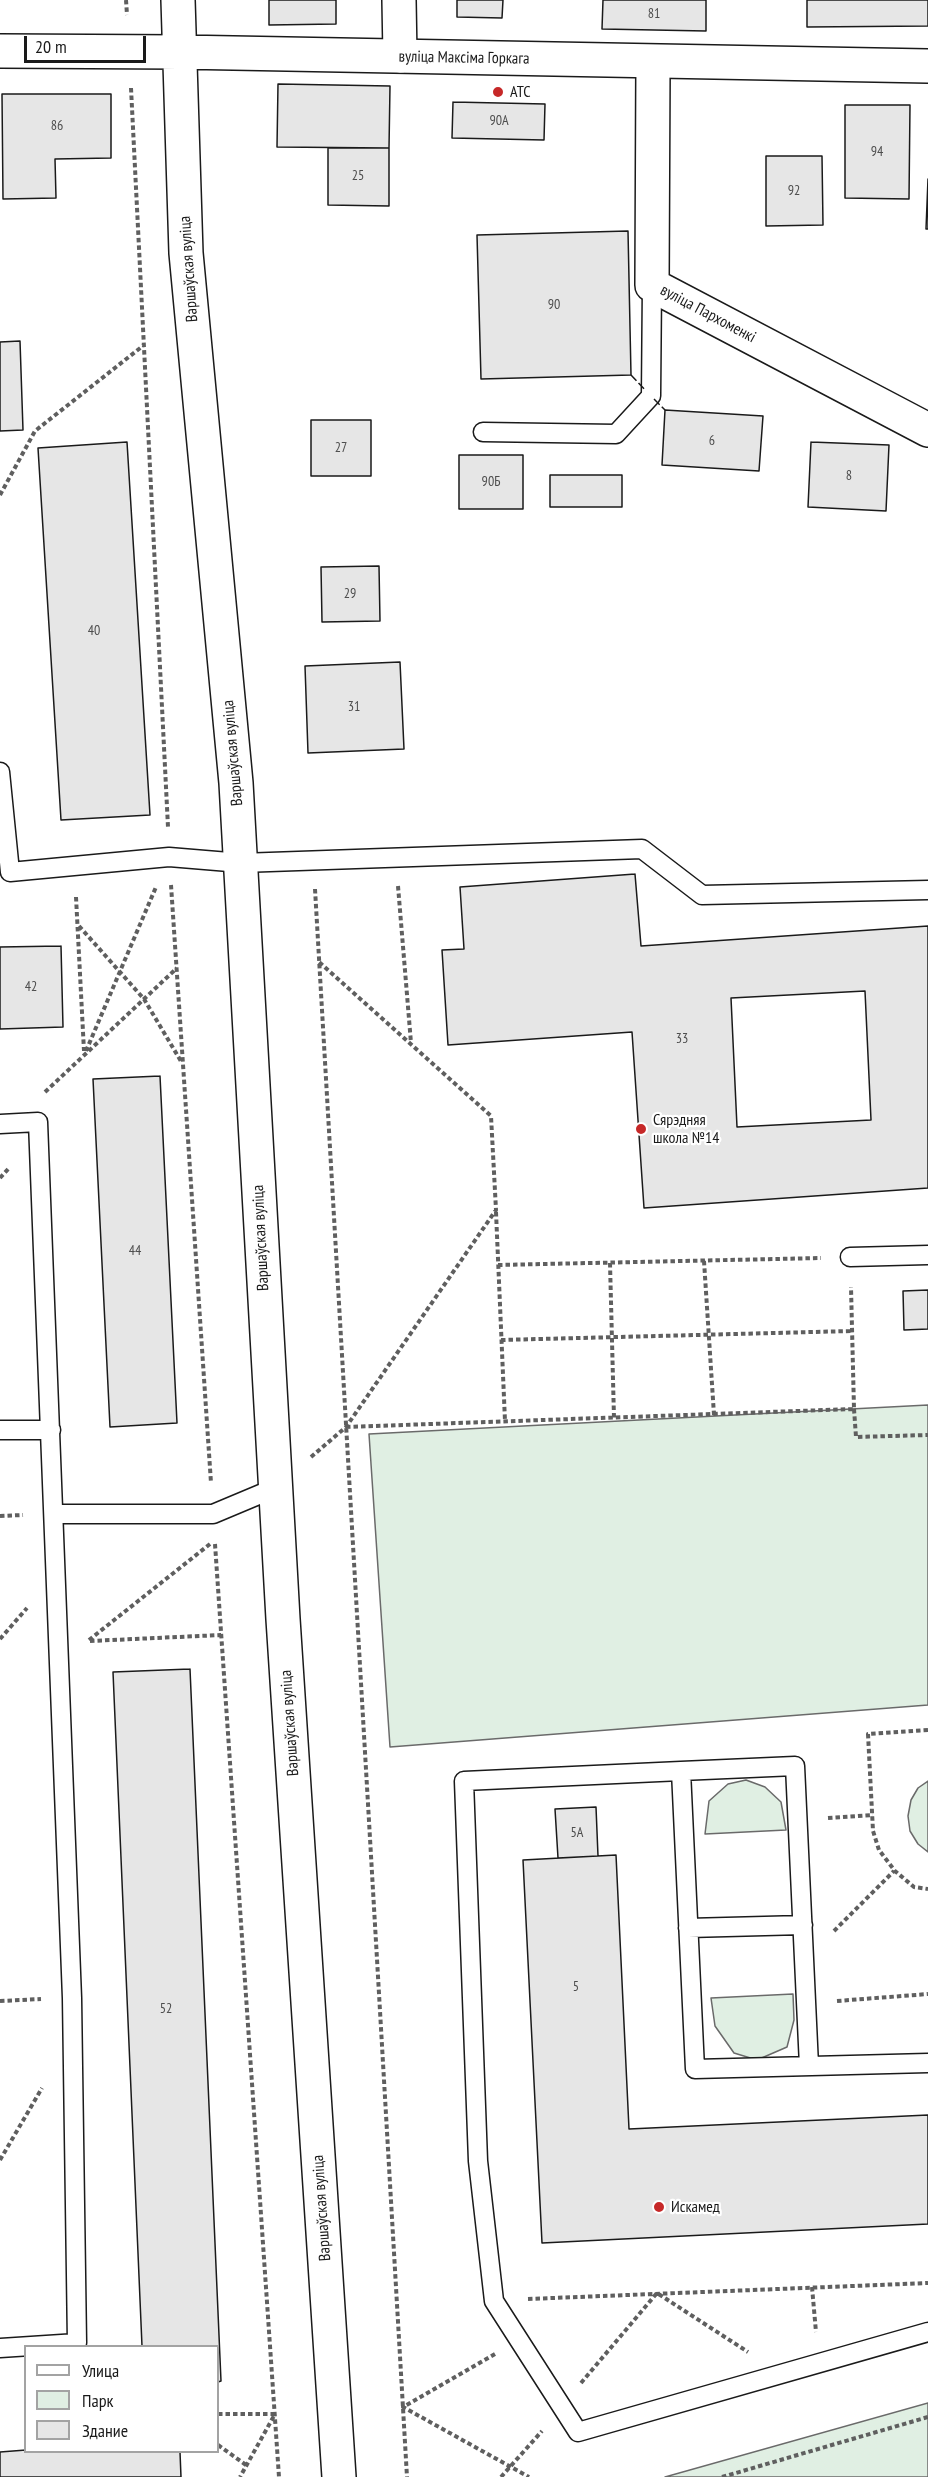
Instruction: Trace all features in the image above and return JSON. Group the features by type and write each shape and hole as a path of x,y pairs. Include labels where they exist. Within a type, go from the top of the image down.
{"street":[{"name":"Варшаўская вуліца","path":"178,0 186,253 234,760 275,1488 339,2477"},
{"path":"399,0 400,56"},
{"name":"вуліца Максіма Горкага","path":"0,51 129,51 653,63 928,66"},
{"name":"вуліца Пархоменкі","path":"653,63 652,285 928,430"}],"lane":[{"path":"483,432 616,434 651,396 652,285"},
{"path":"0,772 3,830 10,872 169,857 241,863 642,849 702,895 928,890"},
{"path":"6,1124 38,1122 72,1998 77,2343 46,2345"},
{"path":"850,1257 928,1255"},
{"path":"0,1430 51,1430"},
{"path":"54,1514 213,1515 275,1488"},
{"path":"809,2066 795,1766 464,1781 478,2161 494,2301 578,2432 928,2332"},
{"path":"681,1771 695,2069 928,2063"},
{"path":"688,1928 803,1925"},
{"path":"0,2348 24,2346"}],"path":[{"path":"126,0 169,857 213,1515"},
{"path":"0,495 35,431 144,345"},
{"path":"85,1055 119,970 169,857"},
{"path":"396,857 411,1044"},
{"path":"313,861 407,2477"},
{"path":"74,866 85,1055"},
{"path":"78,925 144,999 183,1064"},
{"path":"319,962 491,1116 505,1421"},
{"path":"6,1124 85,1055 177,968"},
{"path":"346,1426 496,1210"},
{"path":"498,1265 850,1257 856,1437 928,1435"},
{"path":"704,1261 714,1415"},
{"path":"610,1263 614,1418"},
{"path":"501,1340 852,1331"},
{"path":"346,1426 854,1409"},
{"path":"88,1641 215,1540 279,2477"},
{"path":"59,1642 221,1635"},
{"path":"928,1731 868,1734 873,1831 879,1850 895,1871 914,1887 928,1889"},
{"path":"798,1821 873,1815"},
{"path":"804,1962 895,1871"},
{"path":"806,2003 928,1994"},
{"path":"0,2001 72,1998"},
{"path":"0,2160 73,2036"},
{"path":"494,2301 928,2283"},
{"path":"812,2287 819,2363"},
{"path":"657,2293 781,2374"},
{"path":"403,2407 519,2341"},
{"path":"403,2407 529,2477"},
{"path":"219,2414 275,2414"},
{"path":"240,2477 275,2414"},
{"path":"722,2477 928,2417"},
{"path":"219,2446 246,2465"}],"green space":[{"path":"928,1405 928,1705 390,1747 369,1434"},
{"path":"746,1780 765,1787 781,1802 786,1830 705,1834 709,1801 728,1784"},
{"path":"928,1781 928,1852 918,1844 910,1831 908,1816 911,1800 918,1788"},
{"path":"793,1994 794,2020 787,2047 757,2060 734,2053 715,2026 711,1998"},
{"path":"928,2403 928,2477 665,2477"}],"building":[{"path":"269,0 336,0 336,24 269,25"},
{"path":"457,0 503,0 502,18 457,17"},
{"path":"603,0 706,0 706,31 602,29"},
{"path":"807,0 928,0 928,26 807,27"},
{"path":"278,84 390,86 389,148 277,147"},
{"path":"2,94 111,94 111,158 55,159 56,198 3,199"},
{"path":"453,102 545,104 544,140 452,138"},
{"path":"845,105 910,105 909,199 845,198"},
{"path":"328,148 389,148 389,206 328,205"},
{"path":"766,156 822,156 823,225 766,226"},
{"path":"928,179 928,229 926,229"},
{"path":"628,231 631,375 481,379 477,235"},
{"path":"20,341 23,430 0,431 0,342"},
{"path":"665,410 763,416 759,471 662,465"},
{"path":"311,420 371,420 371,476 311,476"},
{"path":"127,442 150,815 61,820 38,448"},
{"path":"811,442 889,445 886,511 808,507"},
{"path":"459,455 523,455 523,509 459,509"},
{"path":"550,475 622,475 622,507 550,507"},
{"path":"379,566 380,621 322,622 321,567"},
{"path":"400,662 404,749 308,753 305,666"},
{"path":"635,874 641,946 928,926 928,1188 644,1208 632,1032 448,1045 442,950 464,949 460,887","holes":["865,991 871,1120 737,1127 731,998"]},
{"path":"61,946 63,1027 0,1029 0,947"},
{"path":"160,1076 177,1423 110,1427 93,1079"},
{"path":"928,1290 928,1329 904,1330 903,1291"},
{"path":"190,1669 221,2381 219,2382 219,2345 142,2345 113,1672"},
{"path":"596,1807 598,1856 558,1858 555,1809"},
{"path":"616,1855 629,2129 928,2115 928,2224 542,2243 523,1860"},
{"path":"24,2450 24,2453 180,2453 181,2477 0,2477 0,2452"}],"fence":[{"path":"631,375 646,391"},
{"path":"654,399 665,410"}],"place":[{"name":"АТС","path":"498,92"},
{"name":"Сярэдняя школа №14","path":"641,1129"},
{"name":"Искамед","path":"659,2207"}]}
